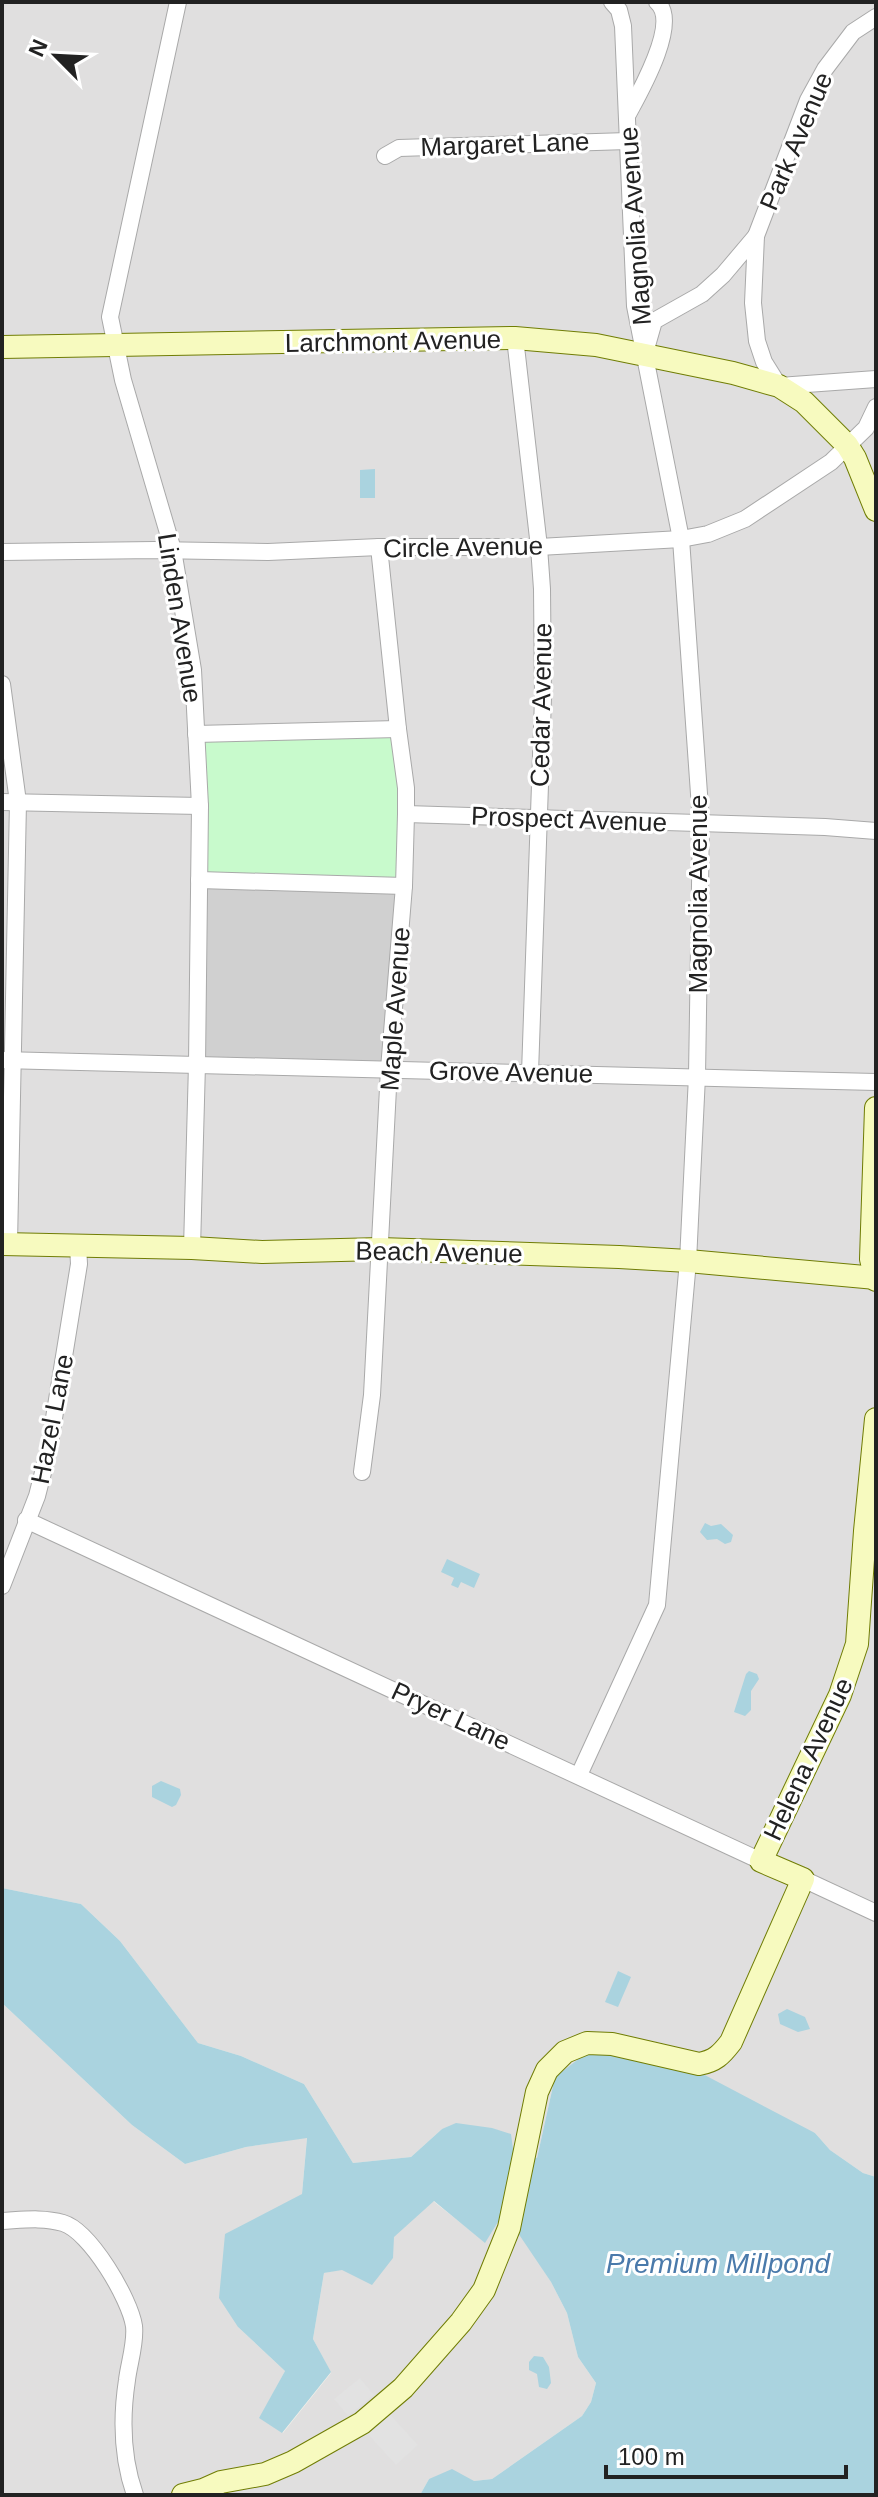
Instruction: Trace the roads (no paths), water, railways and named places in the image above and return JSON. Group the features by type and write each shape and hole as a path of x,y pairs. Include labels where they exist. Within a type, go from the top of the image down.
{"street":[{"name":"Linden Avenue","path":"178,2 110,317 114,347 173,550 193,670 200,806 192,1248"},
{"name":"Magnolia Avenue","path":"579,1775 657,1605 688,1261 697,1076 701,822 681,539 635,306 623,26 619,10 612,2"},
{"path":"627,116 646,80 664,31 665,13 657,2"},
{"name":"Park Avenue","path":"876,17 853,32 825,69 808,100 756,236 753,303 757,341 764,362 779,386 804,402 847,445 876,510"},
{"name":"Margaret Lane","path":"385,156 399,148 628,141"},
{"name":"Park Avenue","path":"645,355 654,321 702,294 723,275 756,236"},
{"name":"Larchmont Avenue","path":"2,347 515,338 596,345 733,373 779,386"},
{"name":"Cedar Avenue","path":"515,338 542,589 543,698 530,1073"},
{"path":"779,386 876,379"},
{"name":"Circle Avenue","path":"2,552 268,552 379,547 539,547 681,539 708,534 745,519 831,462 866,428 876,407"},
{"name":"Maple Avenue","path":"362,1472 372,1395 406,814 406,788 379,547"},
{"path":"2,684 10,802 5,1244"},
{"path":"196,734 398,729"},
{"path":"10,802 200,806"},
{"name":"Prospect Avenue","path":"406,814 701,822 876,831"},
{"path":"199,880 404,886"},
{"name":"Grove Avenue","path":"8,1060 876,1082"},
{"path":"876,1108 871,1259 876,1279"},
{"name":"Beach Avenue","path":"5,1244 262,1252 380,1249 688,1261 876,1279"},
{"name":"Hazel Lane","path":"2,1586 37,1496 49,1449 79,1264 78,1246"},
{"name":"Helena Avenue","path":"761,1861 840,1695 857,1644 870,1531 876,1419"},
{"name":"Pryer Lane","path":"26,1520 876,1913"},
{"path":"183,2495 223,2488 293,2462 362,2423 403,2388 436,2354 484,2290 509,2228 537,2092 547,2070 565,2052 587,2043 612,2044 699,2064 712,2062 731,2042 803,1879"},
{"path":"2,2221 39,2219 65,2223 92,2247 128,2305 134,2328 122,2423 129,2478 135,2495"}],"water":[{"path":"375,469 375,498 360,498 360,470"},
{"path":"705,1523 711,1526 721,1524 733,1535 731,1542 725,1544 717,1539 707,1540 700,1532"},
{"path":"447,1559 480,1574 474,1588 461,1582 458,1588 451,1585 454,1578 441,1572"},
{"path":"749,1671 757,1674 759,1679 751,1691 751,1710 745,1716 734,1712"},
{"path":"161,1781 180,1789 181,1795 176,1805 172,1807 152,1797 152,1786"},
{"name":"Premium Millpond","path":"2,1888 81,1904 120,1941 198,2043 241,2056 304,2084 353,2163 411,2157 442,2129 456,2123 511,2134 513,2149 537,2158 555,2077 593,2048 699,2072 815,2133 830,2150 863,2173 876,2177 876,2495 420,2495 429,2479 452,2469 474,2481 492,2479 582,2416 591,2402 596,2383 578,2357 567,2313 551,2282 516,2230 498,2222 485,2243 434,2201 394,2237 393,2258 372,2285 342,2270 324,2273 313,2339 331,2372 282,2433 259,2418 285,2371 238,2327 219,2298 225,2234 302,2194 307,2138 246,2147 185,2164 132,2125 2,2003"},
{"path":"618,1971 631,1977 618,2007 605,2002"},
{"path":"787,2009 805,2017 810,2029 798,2032 780,2024 778,2014"},
{"path":"534,2356 543,2357 549,2367 551,2383 547,2389 539,2387 537,2374 529,2370 529,2362"}]}
